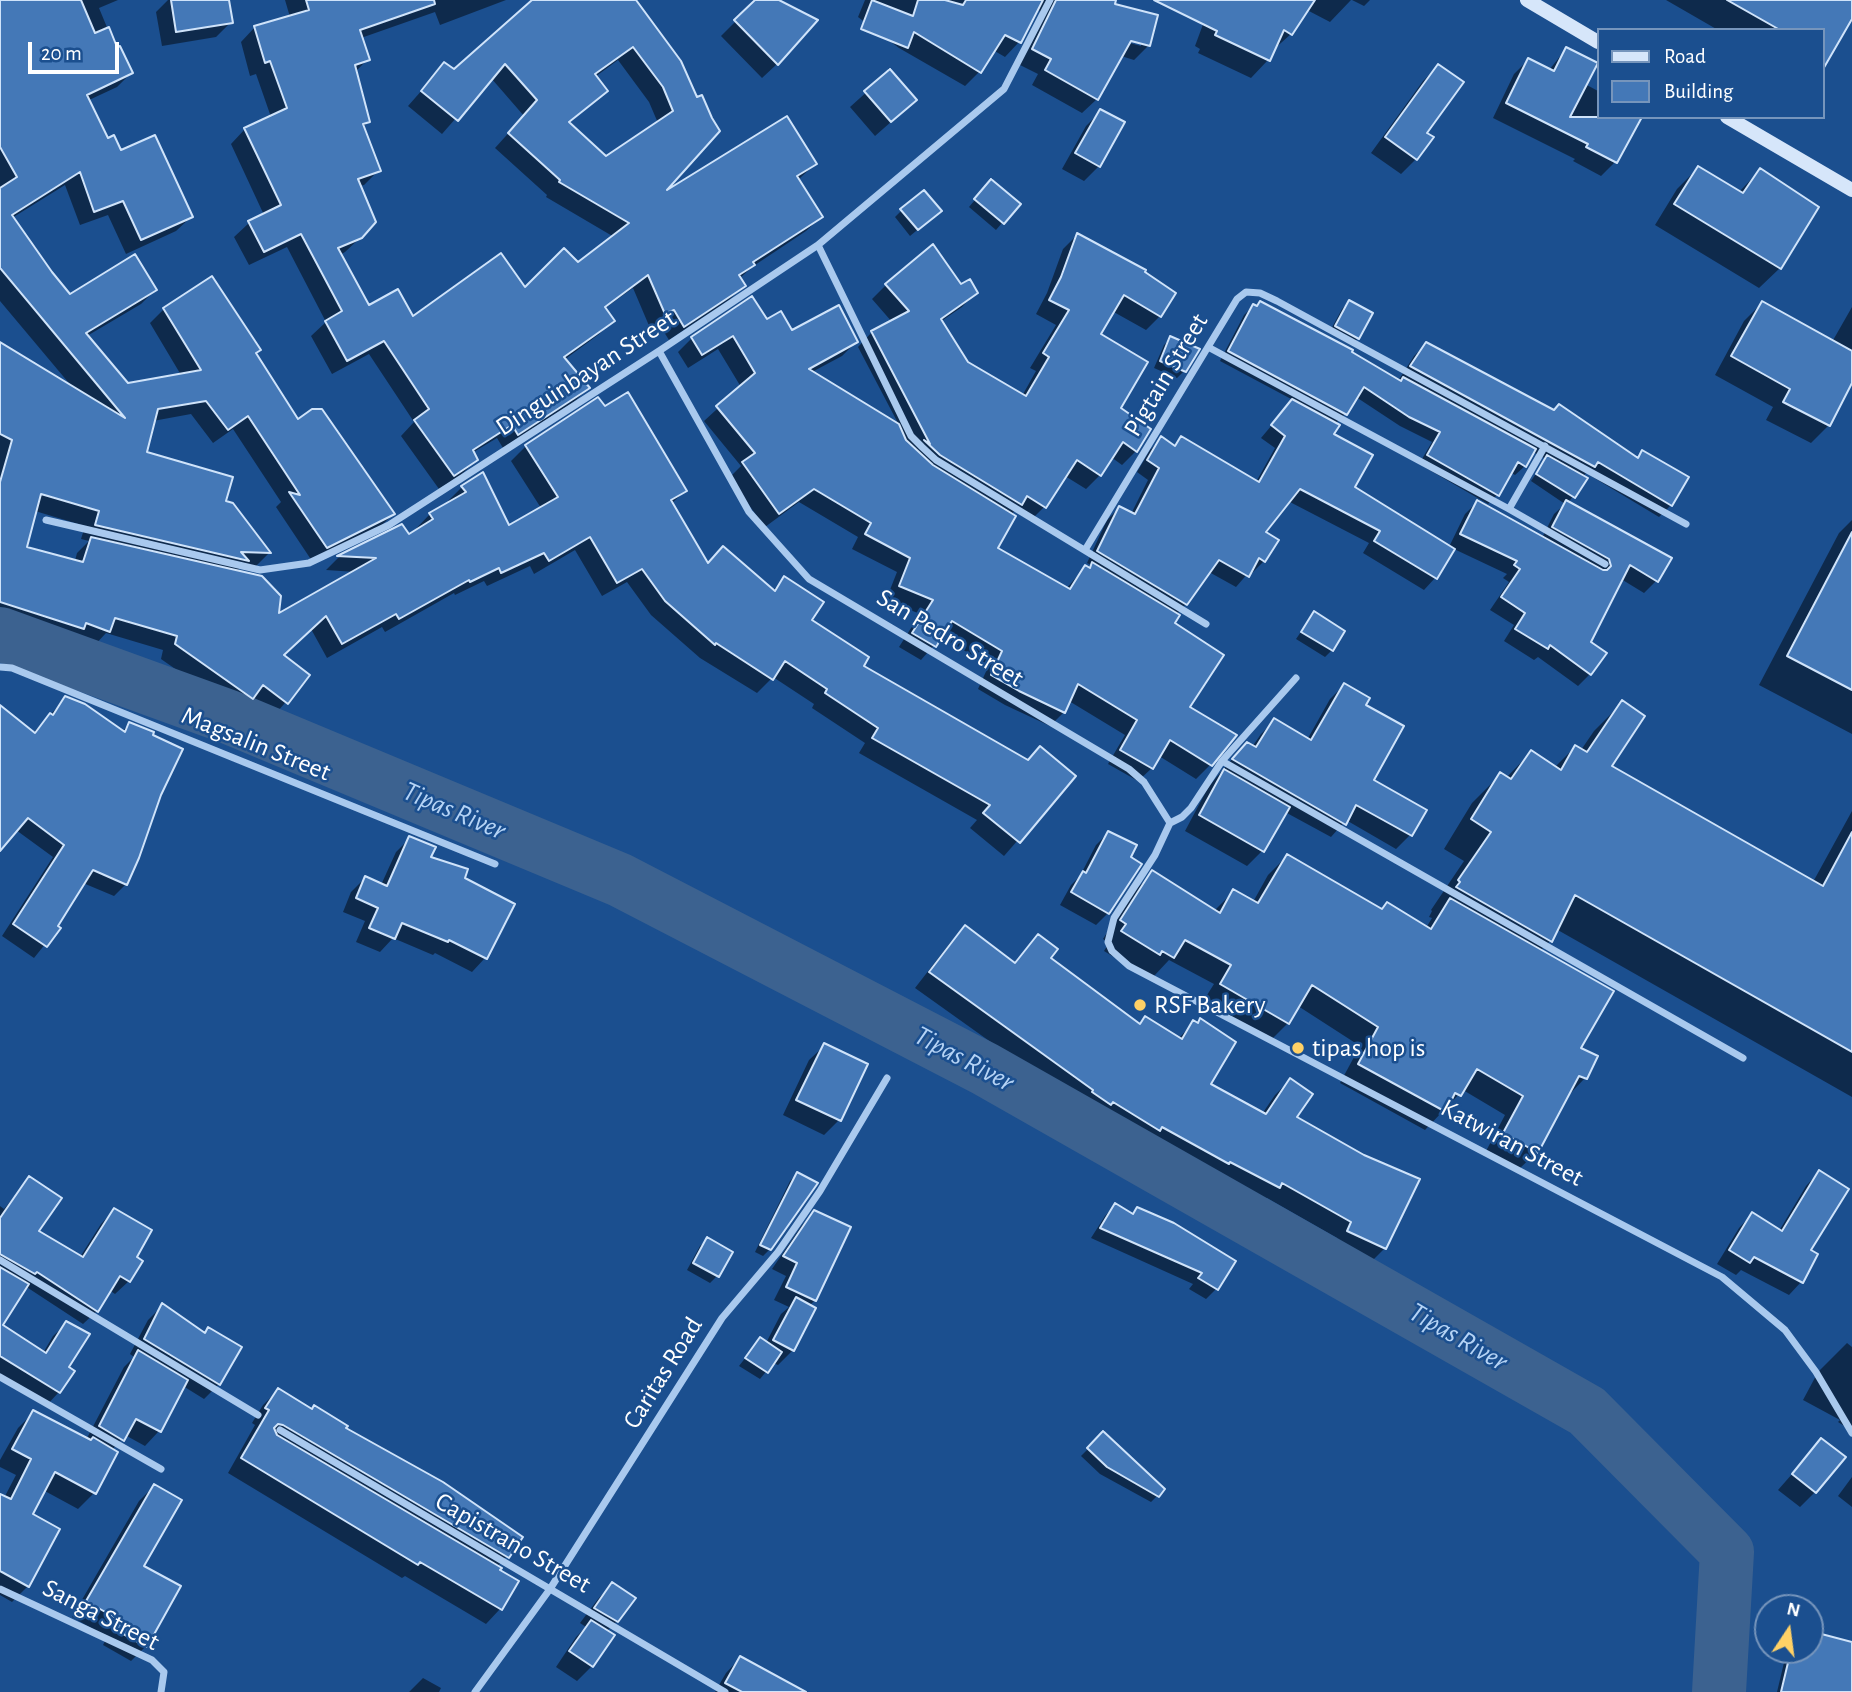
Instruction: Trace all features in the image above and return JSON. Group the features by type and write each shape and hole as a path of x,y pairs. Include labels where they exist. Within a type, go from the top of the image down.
{"main road":[{"path":"1527,0 1596,41"},
{"path":"1730,119 1852,190"}],"street":[{"name":"Dinguinbayan Street","path":"46,520 260,570 309,564 389,525 818,245 1004,89 1050,0"},
{"path":"818,245 911,436 936,460 1206,624"},
{"name":"Pigtain Street","path":"1085,550 1237,299 1246,292 1260,293 1686,524"},
{"path":"1208,347 1605,564"},
{"name":"San Pedro Street","path":"659,351 749,512 809,579 1129,769 1144,782 1170,823"},
{"path":"1508,509 1545,446"},
{"name":"Magsalin Street","path":"0,667 12,668 495,864"},
{"path":"1170,823 1191,808 1222,761 1296,678"},
{"path":"1222,761 1743,1058"},
{"name":"Katwiran Street","path":"1170,823 1155,855 1109,929 1108,942 1112,951 1129,966 1722,1277 1785,1331 1816,1372 1852,1433"},
{"name":"Caritas Road","path":"475,1692 550,1589 722,1318 778,1252 820,1191 887,1078"},
{"path":"0,1261 258,1415"},
{"path":"0,1377 161,1469"},
{"name":"Capistrano Street","path":"280,1430 725,1692"},
{"name":"Sanga Street","path":"0,1589 152,1660 164,1672 161,1692"}],"building":[{"path":"0,0 81,0 95,33 109,27 117,47 120,46 133,73 87,95 108,138 114,135 121,150 155,135 193,217 141,240 123,201 94,212 80,172 12,215 70,294 135,254 157,290 86,333 128,383 201,370 163,308 212,276 261,350 256,353 298,419 312,409 322,409 395,514 327,548 289,492 300,495 248,416 228,430 206,401 158,409 147,452 233,477 226,501 233,503 271,553 241,552 249,561 95,525 99,511 41,494 27,547 83,562 91,537 262,576 281,596 279,613 376,558 337,556 402,524 409,534 433,519 429,513 466,492 461,486 483,472 509,525 558,497 525,445 598,397 605,406 628,392 687,491 671,500 708,563 723,546 775,591 784,576 824,602 812,620 869,657 864,666 1028,760 1040,746 1076,776 1020,843 983,813 990,805 872,738 878,728 825,693 827,689 785,661 773,680 716,643 715,645 665,601 642,569 617,583 590,537 549,561 544,553 501,573 499,568 470,582 469,580 399,619 396,614 342,644 326,616 284,655 310,675 288,704 263,685 253,699 175,644 177,636 115,618 110,632 86,623 84,629 0,602 0,482 12,440 0,434 0,342 125,418 0,268 0,188 17,177 0,147"},
{"path":"171,0 229,0 233,23 176,32"},
{"path":"306,0 434,0 435,4 360,30 370,60 355,65 370,122 363,124 381,171 358,179 376,222 362,238 338,248 369,305 398,289 413,316 501,253 525,287 564,248 578,262 629,223 559,182 560,180 508,133 537,100 505,64 458,121 421,91 444,62 454,69 532,0 636,0 681,61 697,97 702,95 720,131 667,190 787,116 817,164 797,176 823,217 753,262 755,265 739,275 746,286 684,327 674,310 665,314 648,275 605,307 615,321 564,357 590,388 518,435 512,425 473,450 478,460 454,476 414,420 429,409 384,341 347,361 325,321 342,311 301,234 264,252 248,221 281,205 244,128 287,108 270,61 265,63 254,26 309,10","holes":["633,47 663,87 673,111 606,156 569,122 608,91 595,74"]},
{"path":"755,0 779,0 818,20 778,65 734,20"},
{"path":"872,0 913,16 918,0 945,0 963,5 966,0 1043,0 1021,43 1005,35 981,73 914,32 908,48 861,29"},
{"path":"1056,0 1116,0 1115,4 1158,15 1150,46 1131,41 1098,100 1045,70 1051,59 1032,49"},
{"path":"1154,0 1315,0 1292,35 1284,30 1270,61 1215,35 1217,31"},
{"path":"1727,0 1852,0 1852,19 1824,68 1824,28 1776,28"},
{"path":"1566,47 1596,62 1570,117 1641,119 1617,163 1586,147 1588,144 1506,103 1528,58 1554,71"},
{"path":"1438,64 1464,82 1427,133 1434,137 1417,160 1385,137"},
{"path":"890,69 917,100 891,122 864,91"},
{"path":"1100,109 1125,122 1100,167 1075,153"},
{"path":"1698,166 1743,193 1760,168 1819,207 1781,269 1674,204"},
{"path":"991,179 1021,204 1004,224 974,199"},
{"path":"924,190 942,211 918,230 900,209"},
{"path":"1077,233 1146,270 1145,272 1176,293 1161,317 1124,295 1101,334 1148,362 1121,408 1151,429 1137,452 1123,442 1101,476 1077,460 1046,508 1027,496 1022,505 940,455 924,440 930,444 871,331 909,311 885,284 933,244 961,284 970,279 978,293 941,319 968,362 1026,396 1049,357 1043,353 1069,310 1049,300 1061,277"},
{"path":"752,296 767,319 781,311 792,330 839,305 858,342 809,369 899,424 906,440 933,465 1016,516 998,548 1070,589 1085,565 1090,568 1092,562 1180,615 1175,623 1224,655 1190,707 1237,735 1212,766 1170,740 1153,769 1120,750 1137,720 1078,684 1065,713 1019,691 991,675 1002,651 952,621 936,647 912,633 933,600 899,586 910,558 865,534 871,523 814,489 779,514 742,462 755,453 716,406 755,373 733,336 702,355 691,337"},
{"path":"1349,300 1373,313 1359,339 1335,326"},
{"path":"1260,301 1353,350 1352,352 1401,381 1403,377 1536,449 1526,467 1518,462 1499,496 1427,455 1440,432 1409,417 1364,387 1347,415 1228,351 1253,304 1257,306"},
{"path":"1762,301 1852,351 1852,383 1830,426 1783,402 1790,389 1731,356"},
{"path":"1170,336 1200,349 1186,372 1160,361"},
{"path":"1426,342 1554,410 1559,404 1638,458 1642,450 1689,477 1672,506 1598,462 1595,467 1410,366"},
{"path":"1292,399 1340,425 1334,434 1373,455 1355,487 1455,549 1437,579 1374,541 1380,531 1300,489 1266,532 1279,540 1265,562 1259,558 1249,577 1219,560 1187,605 1097,551 1119,506 1135,514 1159,468 1147,460 1161,436 1175,446 1181,436 1259,482 1285,436 1271,425"},
{"path":"1547,455 1588,478 1575,498 1536,474"},
{"path":"1477,500 1603,570 1611,566 1609,559 1552,527 1566,500 1672,558 1658,582 1630,565 1591,642 1607,653 1591,675 1550,645 1548,649 1515,629 1525,613 1501,597 1520,569 1514,565 1517,561 1460,534"},
{"path":"1852,532 1852,690 1787,656"},
{"path":"1314,611 1345,631 1333,651 1301,632"},
{"path":"1344,683 1370,698 1366,705 1404,726 1374,780 1427,810 1412,836 1356,805 1346,825 1232,759 1247,742 1256,747 1274,718 1311,740"},
{"path":"65,696 85,704 125,732 129,722 154,732 153,735 183,749 161,795 127,885 93,870 58,926 61,928 47,947 13,924 64,845 28,818 0,851 0,705 35,733 50,713 53,715"},
{"path":"1622,700 1645,716 1612,766 1823,886 1852,832 1852,1052 1575,895 1552,942 1456,887 1491,832 1471,819 1500,772 1511,779 1531,750 1561,770 1575,745 1587,752"},
{"path":"1224,769 1290,807 1264,852 1199,815"},
{"path":"1108,831 1137,845 1131,857 1142,864 1109,914 1071,892 1083,871 1086,873"},
{"path":"409,836 436,847 431,857 468,869 465,878 515,904 487,959 449,940 448,942 402,923 395,939 369,928 378,908 356,898 365,876 387,886"},
{"path":"1287,854 1382,909 1387,902 1431,929 1450,898 1614,991 1581,1048 1598,1056 1587,1079 1579,1076 1538,1153 1503,1133 1523,1096 1477,1069 1461,1096 1455,1093 1446,1112 1358,1064 1378,1027 1312,985 1289,1024 1220,984 1231,965 1185,940 1174,958 1162,951 1160,955 1121,931 1126,924 1120,920 1152,870 1220,913 1233,889 1258,903"},
{"path":"965,925 1015,963 1038,934 1058,949 1051,958 1140,1024 1145,1016 1182,1039 1193,1020 1198,1023 1200,1018 1236,1042 1211,1084 1266,1114 1290,1078 1313,1094 1297,1117 1364,1155 1420,1179 1386,1249 1347,1231 1351,1222 1282,1183 1280,1188 1230,1162 1229,1164 1162,1127 1160,1131 1113,1102 1111,1105 929,972"},
{"path":"824,1043 868,1064 841,1121 796,1100"},
{"path":"1819,1170 1849,1189 1811,1250 1818,1254 1803,1283 1754,1257 1750,1263 1729,1250 1752,1212 1782,1231"},
{"path":"797,1172 818,1183 771,1250 760,1245"},
{"path":"29,1176 62,1198 39,1231 83,1257 114,1208 152,1230 137,1257 143,1261 130,1282 120,1276 98,1312 37,1272 35,1274 0,1254 0,1218"},
{"path":"1115,1203 1133,1214 1137,1207 1174,1223 1236,1261 1218,1290 1198,1278 1202,1273 1100,1228"},
{"path":"814,1210 851,1227 816,1301 786,1287 797,1263 783,1256"},
{"path":"707,1237 733,1252 719,1277 693,1263"},
{"path":"0,1267 29,1284 3,1325 46,1353 66,1321 90,1334 69,1367 75,1371 60,1393 0,1356"},
{"path":"796,1297 816,1308 794,1351 773,1340"},
{"path":"162,1303 205,1333 208,1327 242,1347 220,1385 144,1339"},
{"path":"760,1337 782,1352 768,1373 745,1358"},
{"path":"138,1350 188,1380 161,1432 136,1419 124,1441 99,1426"},
{"path":"278,1388 312,1409 314,1405 348,1426 346,1428 443,1482 523,1537 509,1558 283,1425 278,1424 274,1428 277,1435 502,1568 500,1570 519,1581 502,1610 420,1562 418,1565 241,1458 269,1410 265,1408"},
{"path":"33,1410 91,1440 93,1437 118,1452 96,1494 55,1472 33,1514 60,1529 29,1587 0,1571 0,1494 11,1499 31,1459 12,1449"},
{"path":"1103,1431 1165,1489 1159,1497 1107,1467 1087,1448"},
{"path":"1821,1438 1846,1457 1816,1493 1792,1474"},
{"path":"154,1484 182,1500 144,1566 181,1586 147,1647 116,1630 121,1621 86,1601"},
{"path":"612,1582 636,1598 618,1622 594,1608"},
{"path":"591,1620 615,1635 593,1667 569,1651"},
{"path":"1824,1635 1852,1642 1852,1692 1781,1692 1788,1664 1824,1664"},
{"path":"740,1656 806,1692 742,1692 725,1683"}],"waterway":[{"name":"Tipas River","path":"0,634 229,717 620,880 985,1069 1587,1411 1727,1552 1719,1692"}],"place":[{"name":"RSF Bakery","path":"1140,1005"},
{"name":"tipas hop is","path":"1298,1048"}]}
